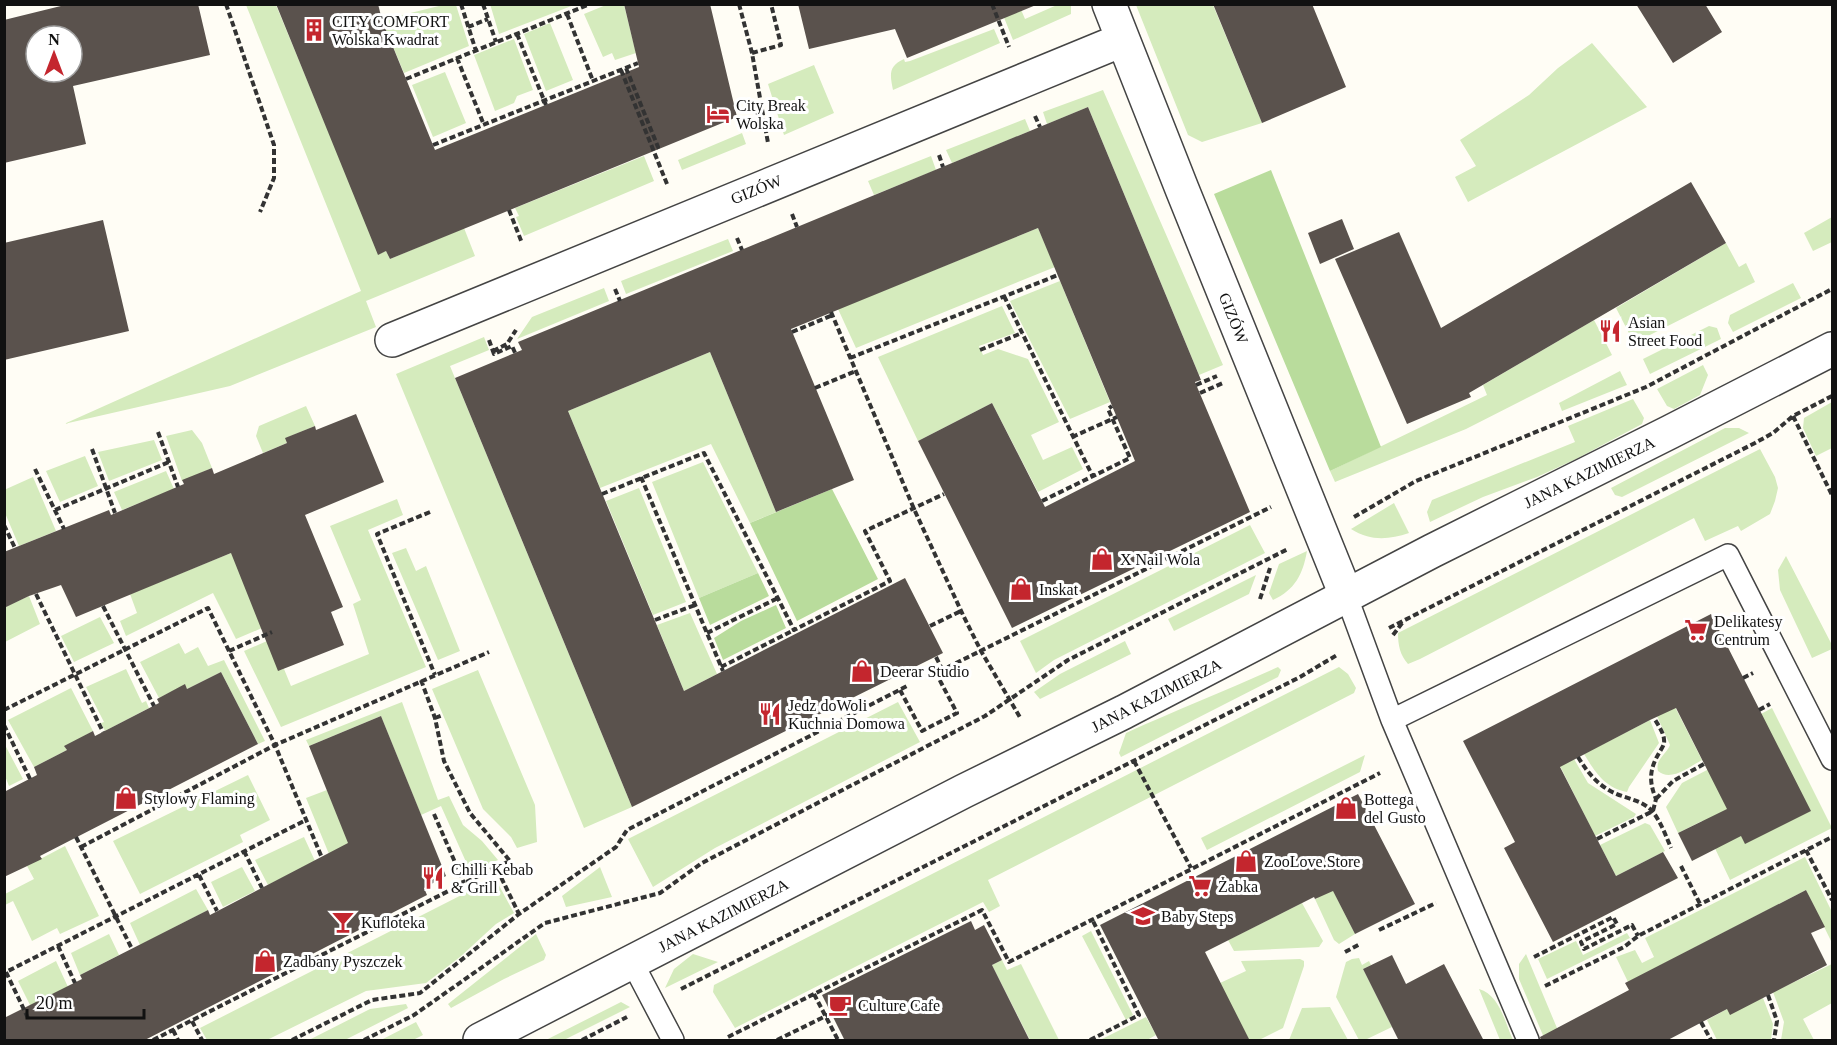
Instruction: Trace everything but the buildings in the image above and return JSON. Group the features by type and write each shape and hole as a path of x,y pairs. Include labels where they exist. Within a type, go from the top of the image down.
{"street":[{"name":"GIZÓW","path":"1109,4 1346,595"},
{"name":"GIZÓW","path":"392,340 1122,40"},
{"name":"JANA KAZIMIERZA","path":"480,1041 964,790 1124,712 1346,595 1833,348"}],"lane":[{"path":"1392,720 1728,555 1833,759"},
{"path":"1346,595 1392,720 1528,1041"},
{"path":"632,962 673,1041"}],"path":[{"path":"226,4 274,145 274,178 260,212"},
{"path":"461,4 476,51"},
{"path":"483,4 496,42"},
{"path":"739,4 752,53 768,143"},
{"path":"752,53 781,45 771,4"},
{"path":"992,4 1009,47"},
{"path":"406,79 589,5"},
{"path":"567,14 593,81"},
{"path":"468,27 488,19"},
{"path":"517,34 545,103"},
{"path":"457,58 484,125"},
{"path":"433,145 545,103 638,63"},
{"path":"624,69 667,184"},
{"path":"509,210 522,243"},
{"path":"850,358 1058,275"},
{"path":"364,1041 414,1015 545,923 660,893 702,863 985,716 1068,660 1352,518 1416,480 1646,387 1833,289"},
{"path":"1004,296 1093,477"},
{"path":"792,332 832,314 914,509 961,611 981,651 1021,719"},
{"path":"980,350 1022,333"},
{"path":"487,337 494,354 512,346 516,355"},
{"path":"815,388 856,371"},
{"path":"1196,385 1217,376"},
{"path":"1200,393 1232,380"},
{"path":"582,1041 1300,677 1463,589 1755,443 1773,433 1794,416 1833,396"},
{"path":"1042,501 1132,458 1115,418 1108,409 1112,406"},
{"path":"1794,416 1833,495"},
{"path":"1072,437 1115,418"},
{"path":"158,432 178,487"},
{"path":"92,449 115,513"},
{"path":"602,494 704,453 794,630"},
{"path":"55,510 169,462"},
{"path":"35,469 64,529"},
{"path":"641,477 722,669 794,630 866,596 890,581 865,531 944,494"},
{"path":"900,690 922,731 957,713 936,673 942,669 1279,503"},
{"path":"430,512 377,534 435,675"},
{"path":"4,525 15,548"},
{"path":"1260,599 1270,568"},
{"path":"36,594 103,732"},
{"path":"707,633 778,598"},
{"path":"655,620 695,605"},
{"path":"103,606 154,706"},
{"path":"4,710 208,608 275,745 322,858"},
{"path":"930,626 961,611"},
{"path":"229,651 272,632"},
{"path":"81,846 275,745 489,652"},
{"path":"936,657 942,669"},
{"path":"1743,678 1758,671"},
{"path":"153,1041 510,861 470,813 444,761 435,718 421,680"},
{"path":"292,1041 372,1000 420,993 519,914 616,847 627,830 909,685"},
{"path":"1759,710 1773,703"},
{"path":"435,718 443,715"},
{"path":"1654,718 1665,738 1664,745 1654,760 1651,775 1650,785 1656,799"},
{"path":"4,725 30,779"},
{"path":"1578,757 1587,772 1605,788 1637,801 1653,811 1671,848"},
{"path":"1134,760 1192,869"},
{"path":"1597,839 1653,811 1656,799 1673,781 1704,764"},
{"path":"728,1037 982,910 1009,962 1382,772 1386,783"},
{"path":"434,814 464,883"},
{"path":"28,1018 5,970 116,917 306,820"},
{"path":"76,837 132,949"},
{"path":"1545,986 1833,837"},
{"path":"1806,850 1833,900"},
{"path":"244,851 262,888"},
{"path":"1681,866 1700,904"},
{"path":"496,867 519,914"},
{"path":"199,874 217,911"},
{"path":"1379,930 1436,903 1440,912"},
{"path":"1533,957 1614,917 1617,924 1581,942 1584,949 1632,925 1638,936"},
{"path":"1090,1041 1139,1015 1092,920"},
{"path":"1345,952 1360,944"},
{"path":"58,945 75,983"},
{"path":"814,994 838,1041"},
{"path":"1768,995 1777,1021 1774,1041"},
{"path":"777,1041 832,1013"},
{"path":"192,1021 202,1041"},
{"path":"1701,1022 1711,1041"},
{"path":"173,1030 178,1041"}],"green space":[{"path":"447,4 456,5 469,46 404,73 382,20"},
{"path":"490,4 574,4 574,5 499,34"},
{"path":"246,5 276,5 379,254 386,251 390,259 464,228 475,256 366,301 376,327 230,386 64,424 361,291"},
{"path":"606,5 624,5 636,53 615,60 612,53 603,57 584,14"},
{"path":"1019,5 1025,19 1057,5 1071,5 1071,14 1013,40 1001,10"},
{"path":"1136,5 1213,5 1262,123 1202,142 1188,135"},
{"path":"550,23 573,80 546,91 524,34"},
{"path":"994,29 1000,43 893,90 891,72 899,62 904,59 905,62 910,61"},
{"path":"514,39 533,90 517,96 514,103 495,111 474,55"},
{"path":"1592,43 1647,107 1468,202 1455,177 1476,166 1460,140 1529,95 1558,68"},
{"path":"814,65 834,113 784,135 768,84"},
{"path":"445,72 466,123 433,137 412,85"},
{"path":"1103,90 1223,365 1199,375 1088,107 1047,124 1043,112"},
{"path":"1025,119 1030,131 952,163 946,150"},
{"path":"742,133 746,144 682,170 678,160"},
{"path":"644,156 654,181 524,236 516,217 519,216 515,208"},
{"path":"931,156 936,170 874,195 868,181"},
{"path":"1271,170 1381,447 1330,471 1214,194"},
{"path":"1832,217 1832,242 1813,251 1804,233"},
{"path":"1038,228 1055,267 856,348 838,309"},
{"path":"728,239 733,251 626,294 621,281"},
{"path":"1726,243 1739,267 1746,263 1755,282 1634,343 1616,308"},
{"path":"1060,281 1110,402 1070,419 1010,301"},
{"path":"1793,283 1801,298 1733,332 1728,323 1730,315"},
{"path":"604,288 609,301 517,339 532,317"},
{"path":"1002,306 1015,333 979,346 983,355 998,349 1028,359 1059,422 1031,435 1043,460 1072,447 1083,469 1038,492 992,403 918,441 878,357"},
{"path":"1594,320 1612,355 1466,429 1335,482 1330,471 1487,395 1483,385"},
{"path":"1709,326 1717,328 1721,339 1650,374 1643,359"},
{"path":"484,337 489,350 450,366 632,807 584,828 396,374"},
{"path":"710,352 776,512 750,523 711,444 600,488 568,411"},
{"path":"1703,365 1708,375 1700,395 1674,409 1667,406 1657,389"},
{"path":"1620,371 1627,385 1562,411 1559,403"},
{"path":"1633,399 1644,418 1642,424 1576,459 1537,477 1483,497 1430,522 1427,512 1432,500 1575,442 1568,426"},
{"path":"1832,402 1832,448 1816,456 1803,428 1804,418"},
{"path":"306,406 315,426 286,438 287,443 263,453 256,436 259,426"},
{"path":"1725,428 1739,428 1749,433 1622,497 1615,495 1611,488"},
{"path":"192,430 202,443 212,468 182,481 166,436"},
{"path":"154,440 162,460 109,481 98,452"},
{"path":"1760,449 1775,477 1778,488 1775,501 1770,514 1741,531 1738,526 1705,541 1694,518 1420,659 1408,664 1403,657 1398,633"},
{"path":"85,456 98,486 60,502 46,471"},
{"path":"703,462 758,573 699,598 652,482"},
{"path":"166,471 174,489 122,510 114,492"},
{"path":"33,477 56,531 19,546 5,513 4,490"},
{"path":"639,488 686,602 653,615 606,501"},
{"path":"832,489 878,579 797,621 750,523"},
{"path":"397,499 403,515 368,530 426,667 281,727 244,651 267,641 279,670 284,669 291,686 369,654 353,604 361,600 330,526"},
{"path":"1394,503 1409,533 1379,538 1365,536 1351,529"},
{"path":"1250,525 1265,553 1054,660 1036,673 1020,641"},
{"path":"406,548 416,571 426,566 460,651 438,660 392,553"},
{"path":"236,551 262,628 236,639 213,593 126,636 120,621 137,613 130,594"},
{"path":"1307,551 1297,580 1281,596 1273,600 1269,593 1279,564"},
{"path":"1786,556 1832,645 1832,649 1812,658 1780,590 1778,570"},
{"path":"758,573 769,596 710,625 699,598"},
{"path":"1256,575 1249,594 1174,631 1168,619"},
{"path":"29,596 40,624 5,642 5,607"},
{"path":"776,605 786,628 723,660 714,638 741,621"},
{"path":"690,613 717,674 684,691 657,625"},
{"path":"100,617 114,643 74,662 61,636"},
{"path":"1125,641 1131,654 1040,699 1034,692 1060,674"},
{"path":"179,643 185,654 198,647 208,666 224,660 265,741 258,744 221,672 187,689 185,685 159,698 140,662"},
{"path":"1278,667 1281,670 1278,677 1121,757 1119,753 1126,733"},
{"path":"1339,667 1348,674 1356,688 1354,693 988,880 1000,906 989,912 983,902 735,1028 713,992 714,985"},
{"path":"126,669 142,703 146,701 149,708 105,731 101,723 104,722 86,687"},
{"path":"478,670 535,805 537,842 517,848 511,837 483,809 432,689"},
{"path":"71,688 93,731 65,747 67,750 34,767 8,720"},
{"path":"402,702 438,800 449,796 463,825 482,841 498,860 471,873 441,806 421,815 381,716 309,746 306,740"},
{"path":"898,702 920,742 715,848 653,887 628,839"},
{"path":"1675,707 1702,760 1680,772 1669,775 1658,771 1657,767 1659,760 1670,745 1657,716"},
{"path":"1772,708 1832,828 1730,880 1702,821 1678,833 1666,807 1682,783 1707,770 1761,714"},
{"path":"1650,720 1659,743 1627,792 1619,790 1597,773 1584,754"},
{"path":"4,743 23,779 9,786 5,776"},
{"path":"1365,755 1360,772 1207,850 1201,838"},
{"path":"1574,759 1588,783 1636,814 1634,817 1595,836 1560,766"},
{"path":"248,775 270,820 240,835 243,842 140,894 113,841"},
{"path":"327,790 349,844 329,854 306,798"},
{"path":"1645,823 1650,825 1665,851 1616,876 1600,845"},
{"path":"304,837 315,861 268,885 255,860"},
{"path":"65,846 99,916 60,934 57,928 32,941 13,901 5,905 5,894 34,879 27,866"},
{"path":"1805,857 1832,912 1832,943 1806,890 1628,982 1616,957 1635,950 1642,963 1654,957 1645,938"},
{"path":"242,867 255,891 223,907 211,882"},
{"path":"600,867 612,897 566,907 562,896"},
{"path":"495,878 514,913 496,924 460,957 426,983 366,991 267,1040 207,1040 200,1028"},
{"path":"1332,888 1355,934 1339,944 1334,940 1315,899 1318,898 1317,895"},
{"path":"196,889 208,910 140,945 130,923"},
{"path":"1302,903 1323,941 1319,947 1234,951 1228,940"},
{"path":"1091,931 1133,1015 1126,1020 1082,936"},
{"path":"1627,933 1630,938 1547,979 1538,959 1576,941 1583,955"},
{"path":"109,934 119,955 80,975 71,953"},
{"path":"536,934 546,955 544,960 451,1008 448,1004"},
{"path":"693,954 718,962 665,988 674,969"},
{"path":"1526,954 1562,1040 1545,1040 1519,979 1519,964"},
{"path":"1359,958 1362,965 1369,961 1371,965 1363,969 1392,1027 1365,1040 1359,1040 1336,997 1346,962"},
{"path":"1300,959 1304,961 1304,966 1283,1028 1259,1040 1249,1040 1220,983 1246,971 1241,961"},
{"path":"1002,960 1007,970 1021,964 1059,1040 1030,1040 992,965"},
{"path":"56,961 68,987 35,1015 18,981"},
{"path":"1832,964 1832,1003 1803,1019 1814,1040 1781,1040 1784,1022 1773,992"},
{"path":"1479,989 1486,992 1497,1003 1513,1040 1500,1040"},
{"path":"1763,998 1773,1024 1771,1040 1717,1040 1707,1020 1727,1009"},
{"path":"621,1002 630,1007 564,1040 546,1040"},
{"path":"406,1004 408,1008 345,1040 309,1040 370,1009"},
{"path":"1330,1007 1348,1040 1289,1040 1302,1008"},
{"path":"1146,1017 1156,1035 1147,1040 1102,1039"},
{"path":"416,1022 423,1035 413,1040 381,1040"}],"place":[{"name":"CITY COMFORT Wolska Kwadrat","path":"314,30"},
{"name":"City Break Wolska","path":"718,114"},
{"name":"Asian Street Food","path":"1610,331"},
{"name":"X Nail Wola","path":"1102,559"},
{"name":"Inskat","path":"1021,589"},
{"name":"Delikatesy Centrum","path":"1696,630"},
{"name":"Deerar Studio","path":"862,671"},
{"name":"Jedz doWoli Kuchnia Domowa","path":"770,714"},
{"name":"Stylowy Flaming","path":"126,798"},
{"name":"Bottega del Gusto","path":"1346,808"},
{"name":"ZooLove.Store","path":"1246,861"},
{"name":"Chilli Kebab & Grill","path":"433,878"},
{"name":"Żabka","path":"1200,886"},
{"name":"Baby Steps","path":"1143,916"},
{"name":"Kufloteka","path":"343,922"},
{"name":"Zadbany Pyszczek","path":"265,961"},
{"name":"Culture Cafe","path":"840,1005"}]}
